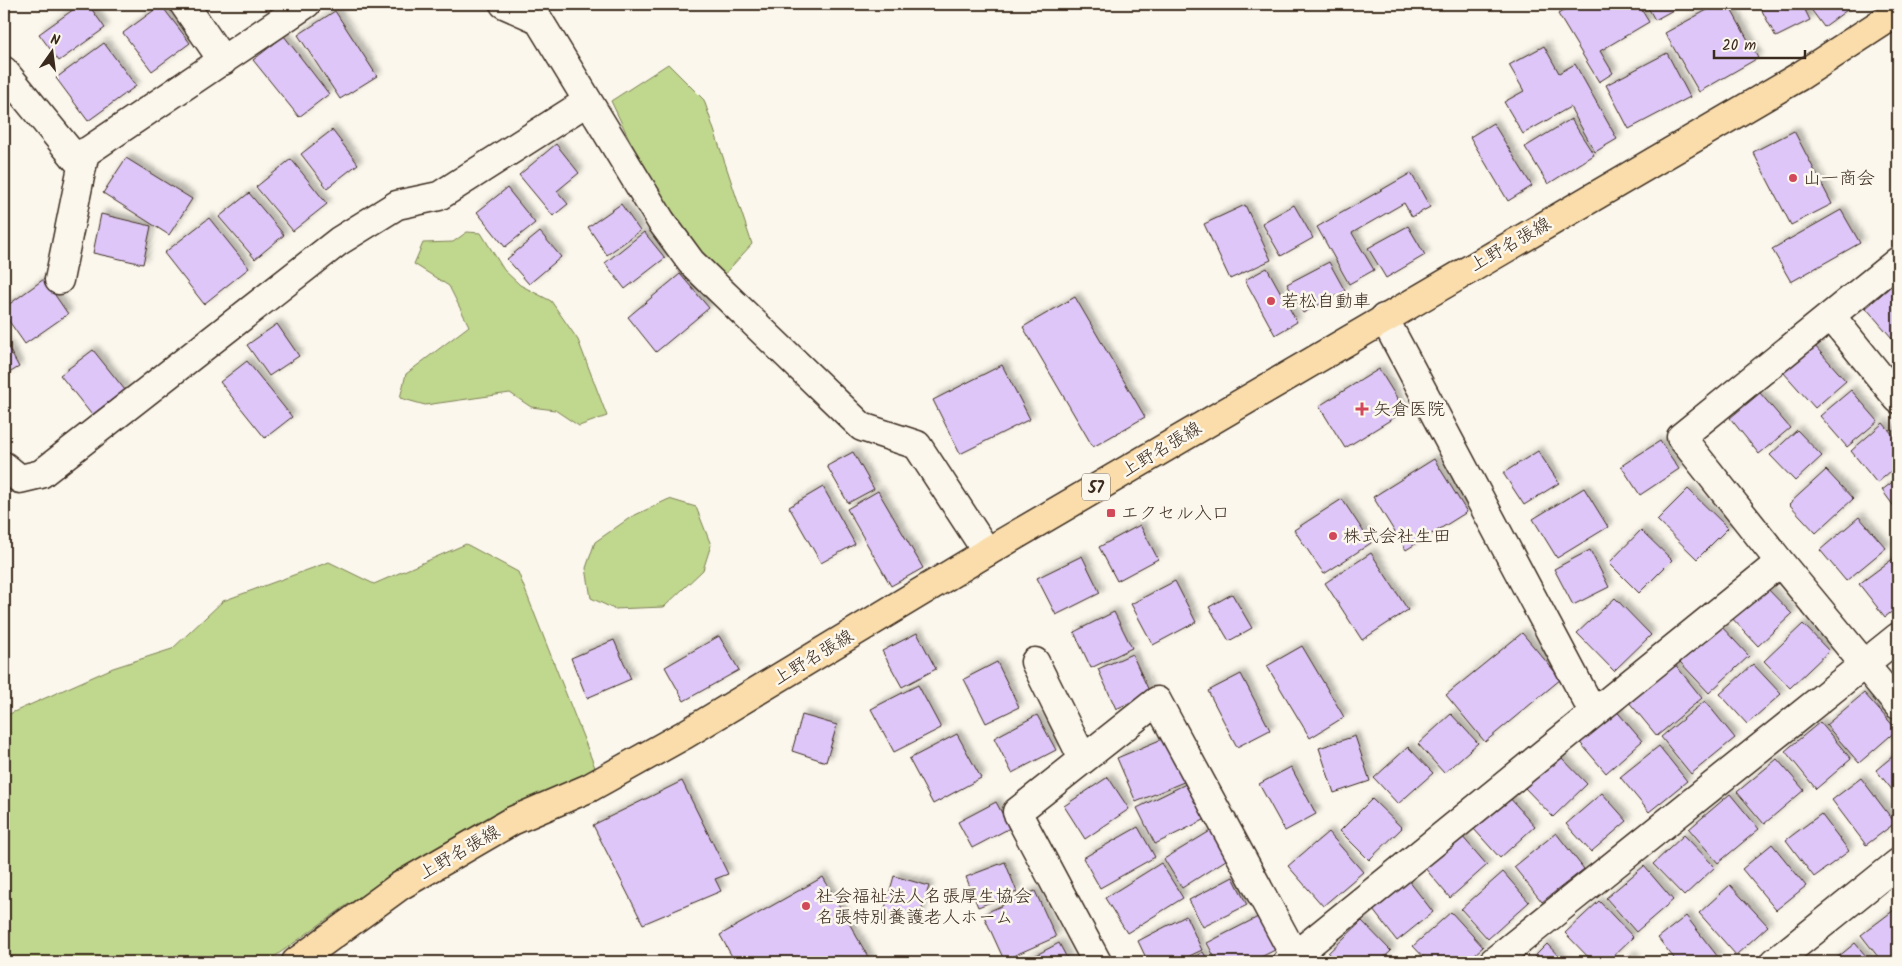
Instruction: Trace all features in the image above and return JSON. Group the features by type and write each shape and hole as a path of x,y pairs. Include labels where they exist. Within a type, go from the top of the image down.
{"main road":[{"name":"上野名張線","path":"296,962 400,886 512,821 589,788 675,740 987,552 1800,76 1898,12"}],"street":[{"path":"184,4 223,61"},
{"path":"4,71 76,159 306,4"},
{"path":"504,4 538,19 661,221 691,262 862,428 917,445 987,552"},
{"path":"4,466 20,479 41,474 339,241 397,205 439,196 588,101"},
{"path":"59,280 85,152"},
{"path":"1898,261 1681,437 1780,562 1898,705"},
{"path":"1831,316 1898,399"},
{"path":"1384,318 1593,712"},
{"path":"1097,962 1017,812 1157,701 1293,960 1593,712 1780,562"},
{"path":"1493,962 1898,637"},
{"path":"1035,662 1083,759"},
{"path":"1775,962 1898,863"}],"green space":[{"path":"668,64 704,100 752,244 722,277 665,214 611,101"},
{"path":"467,232 481,233 504,270 520,285 551,301 578,340 607,416 579,426 555,410 531,407 510,393 425,405 400,398 406,374 469,326 449,286 414,264 423,243 453,242"},
{"path":"669,499 696,507 711,545 703,570 664,607 614,609 591,598 586,568 595,542 631,517"},
{"path":"466,544 518,572 598,775 438,851 347,905 267,962 4,962 4,718 7,715 113,668 172,649 223,601 329,562 374,584"}],"building":[{"path":"81,4 88,4 105,28 59,61 39,34"},
{"path":"1575,4 1638,4 1649,22 1600,51 1613,73 1599,82 1558,14"},
{"path":"1646,4 1684,4 1655,20"},
{"path":"1718,4 1728,4 1758,58 1699,92 1665,33"},
{"path":"1766,4 1802,4 1810,20 1776,37 1760,7"},
{"path":"1816,4 1843,4 1847,10 1824,27 1810,8"},
{"path":"161,5 190,43 152,71 123,33"},
{"path":"335,11 377,76 340,99 298,35"},
{"path":"284,36 329,94 299,117 253,60"},
{"path":"104,43 136,86 88,121 56,78"},
{"path":"1544,46 1559,73 1575,64 1617,139 1595,152 1570,107 1523,134 1504,102 1524,91 1509,65"},
{"path":"1667,53 1690,97 1629,129 1606,85"},
{"path":"1571,119 1594,155 1548,184 1525,147"},
{"path":"1493,123 1532,186 1508,201 1470,137"},
{"path":"332,130 358,164 327,188 301,154"},
{"name":"山一商会","path":"1794,131 1832,204 1791,225 1753,152"},
{"path":"556,144 579,173 557,191 568,204 553,216 519,175"},
{"path":"126,158 192,199 169,235 103,193"},
{"path":"291,159 327,204 293,231 256,187"},
{"path":"1411,173 1430,207 1412,217 1404,203 1352,233 1374,270 1349,284 1317,227"},
{"path":"507,188 535,223 505,247 477,212"},
{"path":"249,193 284,235 255,259 219,217"},
{"path":"621,204 640,231 607,255 588,227"},
{"path":"1245,205 1271,260 1230,279 1204,224"},
{"path":"1294,205 1313,238 1281,256 1262,223"},
{"path":"1841,210 1860,243 1791,282 1772,249"},
{"path":"101,214 151,226 143,264 93,253"},
{"path":"209,218 249,268 204,304 164,253"},
{"path":"1408,226 1425,255 1386,278 1368,248"},
{"path":"540,232 561,257 529,284 507,259"},
{"path":"644,232 665,258 625,289 605,263"},
{"path":"1329,262 1345,291 1303,313 1287,284"},
{"name":"若松自動車","path":"1267,268 1297,322 1275,335 1245,280"},
{"path":"680,274 709,308 656,352 628,317"},
{"path":"44,279 68,314 25,344 4,314 4,308"},
{"path":"1898,280 1898,345 1866,308"},
{"path":"1075,297 1145,417 1093,447 1023,327"},
{"path":"277,324 299,356 269,376 247,345"},
{"path":"4,340 19,367 4,376"},
{"path":"1814,345 1846,381 1815,408 1783,372"},
{"path":"93,350 125,390 92,415 60,375"},
{"path":"247,361 292,417 265,438 220,382"},
{"path":"1002,365 1030,419 960,454 933,400"},
{"name":"矢倉医院","path":"1379,369 1405,411 1345,448 1319,406"},
{"path":"1851,390 1878,421 1847,447 1820,416"},
{"path":"1760,393 1790,428 1759,454 1730,418"},
{"path":"1883,423 1898,441 1898,465 1877,483 1851,451"},
{"path":"1797,430 1822,456 1795,481 1770,455"},
{"path":"1660,441 1679,469 1640,495 1621,466"},
{"path":"1538,451 1559,483 1524,505 1503,473"},
{"path":"853,452 874,489 848,503 827,466"},
{"path":"1434,459 1467,512 1406,550 1373,497"},
{"path":"1826,470 1853,499 1816,533 1789,504"},
{"path":"1898,478 1898,512 1882,490"},
{"path":"823,487 855,544 821,563 789,507"},
{"path":"1584,488 1608,527 1557,558 1533,519"},
{"path":"1688,489 1728,528 1697,559 1657,520"},
{"path":"878,491 923,568 891,586 847,509"},
{"name":"株式会社生田","path":"1342,499 1371,543 1324,574 1294,530"},
{"path":"1859,517 1886,548 1846,581 1820,550"},
{"path":"1140,525 1158,559 1117,581 1099,547"},
{"path":"1641,530 1672,560 1639,593 1609,563"},
{"path":"1590,550 1609,587 1573,605 1554,569"},
{"path":"1371,553 1408,610 1362,640 1325,583"},
{"path":"1898,555 1898,607 1885,617 1859,584"},
{"path":"1082,556 1100,593 1056,615 1037,578"},
{"path":"1175,581 1196,622 1153,645 1131,604"},
{"path":"1764,585 1792,614 1758,646 1730,616"},
{"path":"1232,594 1252,628 1229,641 1209,607"},
{"path":"1615,598 1651,635 1614,671 1577,633"},
{"path":"1114,612 1132,648 1091,668 1074,632"},
{"path":"1803,624 1829,651 1790,688 1764,661"},
{"path":"1720,625 1749,656 1709,693 1680,662"},
{"path":"917,633 936,669 902,687 882,651"},
{"path":"1522,633 1561,679 1485,742 1446,695"},
{"path":"719,636 739,670 684,701 665,667"},
{"path":"614,640 631,679 587,698 571,658"},
{"path":"1302,646 1344,717 1310,738 1267,666"},
{"path":"1132,654 1150,693 1116,709 1098,669"},
{"path":"997,662 1019,707 986,723 964,679"},
{"path":"1674,663 1702,698 1657,736 1628,701"},
{"path":"1753,664 1781,694 1747,724 1720,694"},
{"path":"1241,674 1270,730 1237,747 1208,691"},
{"path":"918,685 941,728 894,752 871,709"},
{"path":"1864,693 1897,730 1859,763 1826,725"},
{"path":"1705,701 1735,738 1691,774 1661,737"},
{"path":"1614,708 1642,741 1606,773 1577,739"},
{"path":"1451,714 1478,743 1444,773 1418,744"},
{"path":"802,715 837,725 826,762 792,751"},
{"path":"1037,715 1056,750 1012,773 994,738"},
{"path":"1820,722 1851,759 1816,789 1785,751"},
{"path":"957,734 981,778 933,804 909,759"},
{"path":"1355,736 1370,781 1334,793 1319,748"},
{"path":"1167,737 1186,781 1136,802 1117,758"},
{"path":"1659,746 1687,781 1649,812 1620,777"},
{"path":"1408,747 1433,773 1398,804 1374,778"},
{"path":"1898,752 1898,797 1876,770"},
{"path":"1559,755 1587,784 1553,817 1525,788"},
{"path":"1777,759 1804,790 1764,824 1737,792"},
{"path":"1291,767 1316,814 1285,831 1259,784"},
{"path":"1108,777 1129,809 1085,839 1064,806"},
{"path":"1861,778 1895,823 1866,845 1832,800"},
{"path":"682,781 728,874 715,879 721,891 643,924 593,825"},
{"path":"1190,782 1208,818 1155,844 1137,808"},
{"path":"1602,793 1627,821 1591,852 1566,824"},
{"path":"1730,794 1759,829 1718,863 1689,829"},
{"path":"1508,796 1535,826 1500,858 1473,828"},
{"path":"1372,799 1402,828 1369,860 1340,831"},
{"path":"996,802 1010,828 972,848 958,822"},
{"path":"1821,814 1849,851 1814,877 1786,840"},
{"path":"1138,827 1155,857 1100,888 1083,858"},
{"path":"1212,830 1229,858 1182,888 1164,859"},
{"path":"1328,832 1363,872 1323,906 1288,866"},
{"path":"1556,833 1584,869 1542,902 1514,867"},
{"path":"1461,835 1487,865 1450,898 1424,867"},
{"path":"1684,835 1715,867 1684,896 1653,864"},
{"path":"1772,844 1806,886 1776,910 1742,869"},
{"path":"1005,862 1017,892 978,907 966,877"},
{"path":"1161,863 1183,898 1127,933 1105,898"},
{"path":"1644,866 1673,900 1636,932 1606,898"},
{"path":"1503,872 1529,902 1488,939 1461,909"},
{"path":"894,876 929,886 918,922 884,912"},
{"name":"社会福祉法人名張厚生協会 名張特別養護老人ホーム","path":"823,877 871,962 735,962 720,935"},
{"path":"1233,877 1247,905 1203,927 1189,900"},
{"path":"1409,881 1433,912 1397,941 1373,910"},
{"path":"1730,885 1768,926 1736,955 1699,913"},
{"path":"1035,891 1056,937 1004,960 983,914"},
{"path":"1599,901 1633,937 1607,962 1593,962 1565,933"},
{"path":"1898,907 1898,962 1882,962 1861,935"},
{"path":"1451,912 1483,947 1466,962 1428,962 1413,946"},
{"path":"1262,915 1279,948 1251,962 1217,962 1207,943"},
{"path":"1186,916 1202,950 1177,962 1148,962 1138,941"},
{"path":"1686,916 1718,957 1712,962 1677,962 1658,938"},
{"path":"1362,921 1391,951 1379,962 1336,962 1328,953"},
{"path":"1059,943 1069,962 1023,962"},
{"path":"1855,943 1871,962 1832,962"},
{"path":"1547,944 1564,962 1529,962"},
{"path":"1203,952 1209,962 1185,962"},
{"path":"1631,955 1637,962 1624,962"}],"place":[{"name":"山一商会","path":"1793,178"},
{"name":"若松自動車","path":"1271,301"},
{"name":"矢倉医院","path":"1362,409"},
{"name":"エクセル入口","path":"1111,513"},
{"name":"株式会社生田","path":"1333,536"},
{"name":"社会福祉法人名張厚生協会 名張特別養護老人ホーム","path":"806,906"}]}
